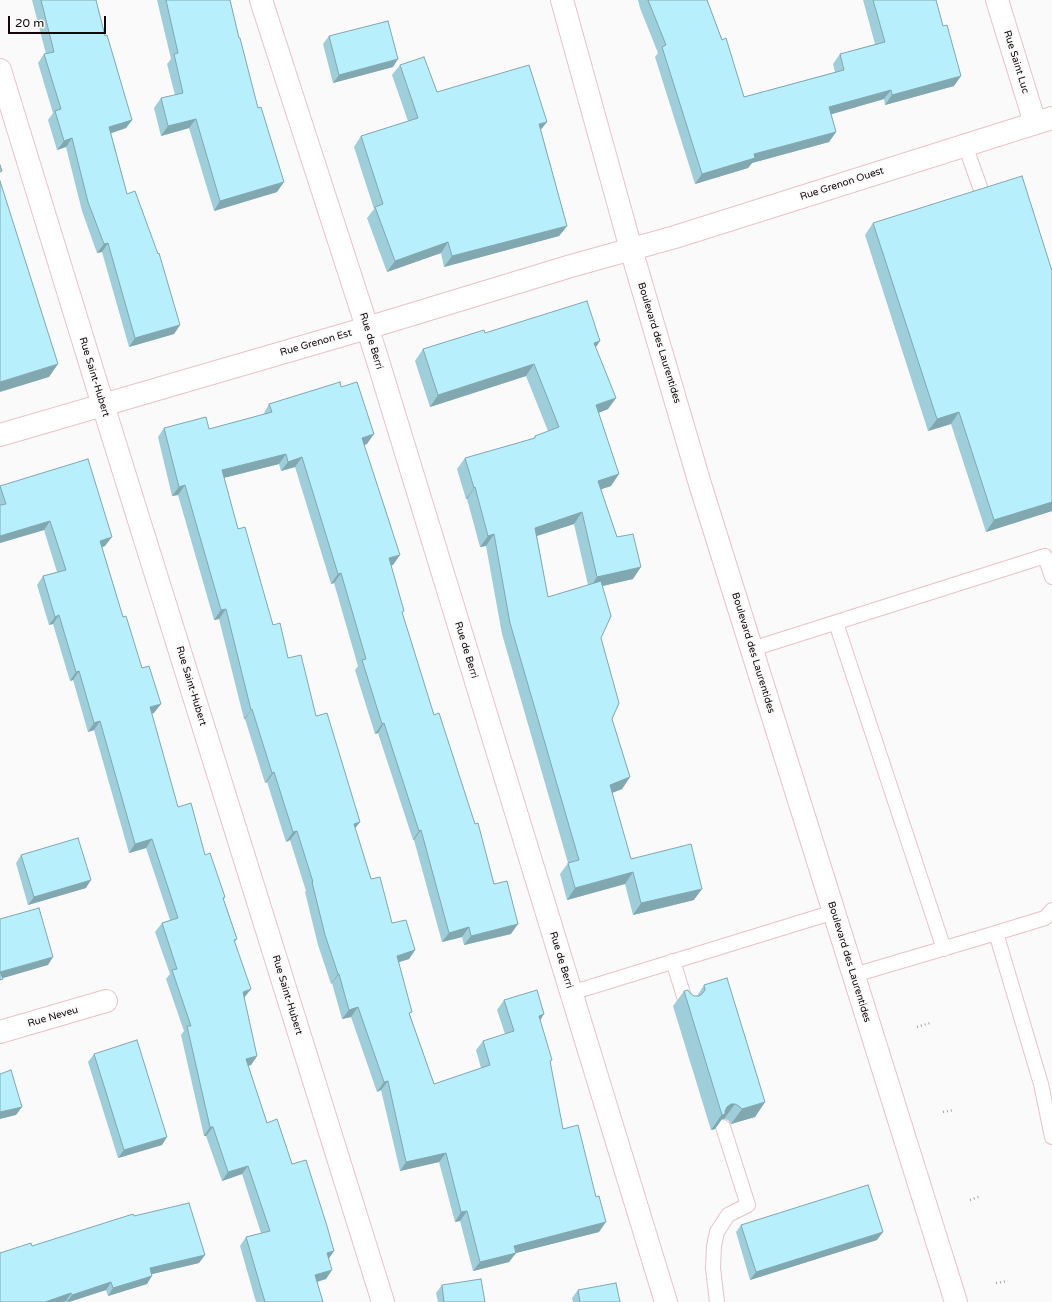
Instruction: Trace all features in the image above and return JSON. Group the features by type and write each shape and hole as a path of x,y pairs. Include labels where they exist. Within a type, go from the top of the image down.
{"street":[{"name":"Rue de Berri","path":"261,0 367,328 666,1302"},
{"name":"Boulevard des Laurentides","path":"562,0 631,249 700,484 956,1302"},
{"name":"Rue Saint Luc","path":"997,0 1043,121"},
{"name":"Rue Saint-Hubert","path":"0,70 383,1302"},
{"name":"Rue Grenon Ouest","path":"631,249 704,228 1043,121"},
{"name":"Rue Grenon Est","path":"0,435 631,249"},
{"name":"Rue Neveu","path":"0,1032 106,1001"}],"lane":[{"path":"965,145 980,187"},
{"path":"752,649 1045,556 1052,577"},
{"path":"836,623 944,949"},
{"path":"854,975 1045,918 1052,910"},
{"path":"572,992 834,912"},
{"path":"996,933 1041,1084 1052,1136"},
{"path":"673,961 686,1002"},
{"path":"717,1302 713,1268 714,1246 717,1232 728,1215 748,1205 723,1127"}],"path":[{"path":"917,1027 930,1023"},
{"path":"943,1112 954,1110"},
{"path":"970,1200 981,1196"},
{"path":"996,1283 1008,1281"}],"building":[{"path":"41,0 96,0 105,36 107,35 132,120 109,127 127,194 135,191 158,254 159,253 180,325 135,338 108,243 104,244 88,202 72,138 64,141 55,111 61,109 44,54 54,52"},
{"path":"166,0 230,0 258,108 261,107 284,182 220,201 196,119 168,126 161,98 183,93 174,54 178,53"},
{"path":"648,0 707,0 722,40 726,38 744,97 844,70 840,54 885,42 873,0 936,0 943,26 947,25 961,76 892,95 891,90 829,107 836,132 754,154 755,158 702,174 662,47 666,45"},
{"path":"388,21 398,59 339,75 329,36"},
{"path":"424,57 437,92 529,65 547,122 539,124 567,226 452,256 448,242 395,261 375,207 383,204 361,136 418,118 400,65"},
{"path":"1022,176 1052,271 1052,502 994,520 959,412 937,419 873,223"},
{"path":"0,181 58,364 0,382"},
{"path":"587,301 600,341 594,343 616,398 596,405 619,474 598,481 617,537 633,534 641,567 597,577 582,512 535,528 548,597 601,581 611,616 601,638 619,703 612,719 630,777 610,785 631,859 691,844 702,889 641,903 633,872 575,888 568,863 579,860 510,623 494,534 488,536 475,487 474,488 465,458 535,438 535,436 559,427 534,364 438,395 423,349 484,330 485,333"},
{"path":"340,382 341,387 357,382 374,434 362,438 400,555 389,558 404,611 402,612 434,715 439,713 475,824 478,823 494,884 507,881 518,924 471,936 469,927 449,933 421,830 419,831 384,723 382,724 362,660 366,659 341,573 338,574 302,457 288,462 286,454 222,470 238,529 245,527 273,625 280,623 288,658 301,655 316,716 327,713 360,822 354,824 371,879 380,877 392,923 406,920 415,950 397,956 412,1012 409,1013 434,1084 490,1065 483,1041 514,1031 504,1000 537,990 544,1014 539,1016 552,1060 550,1061 563,1129 578,1125 596,1197 599,1196 606,1222 514,1246 516,1253 480,1262 467,1211 461,1212 446,1153 406,1162 388,1081 384,1082 358,1007 349,1010 339,974 325,935 313,882 297,831 293,832 274,772 272,773 252,709 251,710 226,609 221,610 185,485 179,487 164,428 206,417 209,429 272,412 269,404"},
{"path":"88,459 112,537 100,541 123,617 126,616 142,668 149,666 161,704 150,707 178,807 191,803 205,855 210,853 225,897 223,898 237,939 234,940 251,989 243,992 257,1056 246,1059 267,1123 277,1119 292,1164 306,1160 334,1251 327,1253 332,1270 315,1275 323,1302 265,1302 246,1237 270,1231 248,1166 228,1172 213,1127 210,1127 187,1026 191,1026 172,970 177,969 162,923 178,918 152,839 135,844 100,721 94,723 79,671 76,672 59,615 55,617 43,576 66,570 50,521 0,536 0,505 6,504 0,486"},
{"path":"78,838 91,880 34,897 21,855"},
{"path":"39,908 53,957 0,972 0,919"},
{"path":"0,972 3,979 0,980"},
{"path":"727,978 765,1102 742,1109 735,1104 731,1104 727,1107 725,1114 722,1115 684,991 688,990 694,996 699,996 705,990 704,985"},
{"path":"137,1040 167,1137 124,1150 94,1054"},
{"path":"11,1070 22,1107 0,1112 0,1074"},
{"path":"868,1185 883,1232 756,1272 741,1225"},
{"path":"189,1203 205,1255 150,1268 152,1276 113,1288 111,1282 45,1302 0,1302 0,1253 31,1243 32,1246 133,1214 134,1216"},
{"path":"481,1279 485,1302 444,1302 442,1285"},
{"path":"616,1283 620,1302 580,1302 578,1290"}]}
